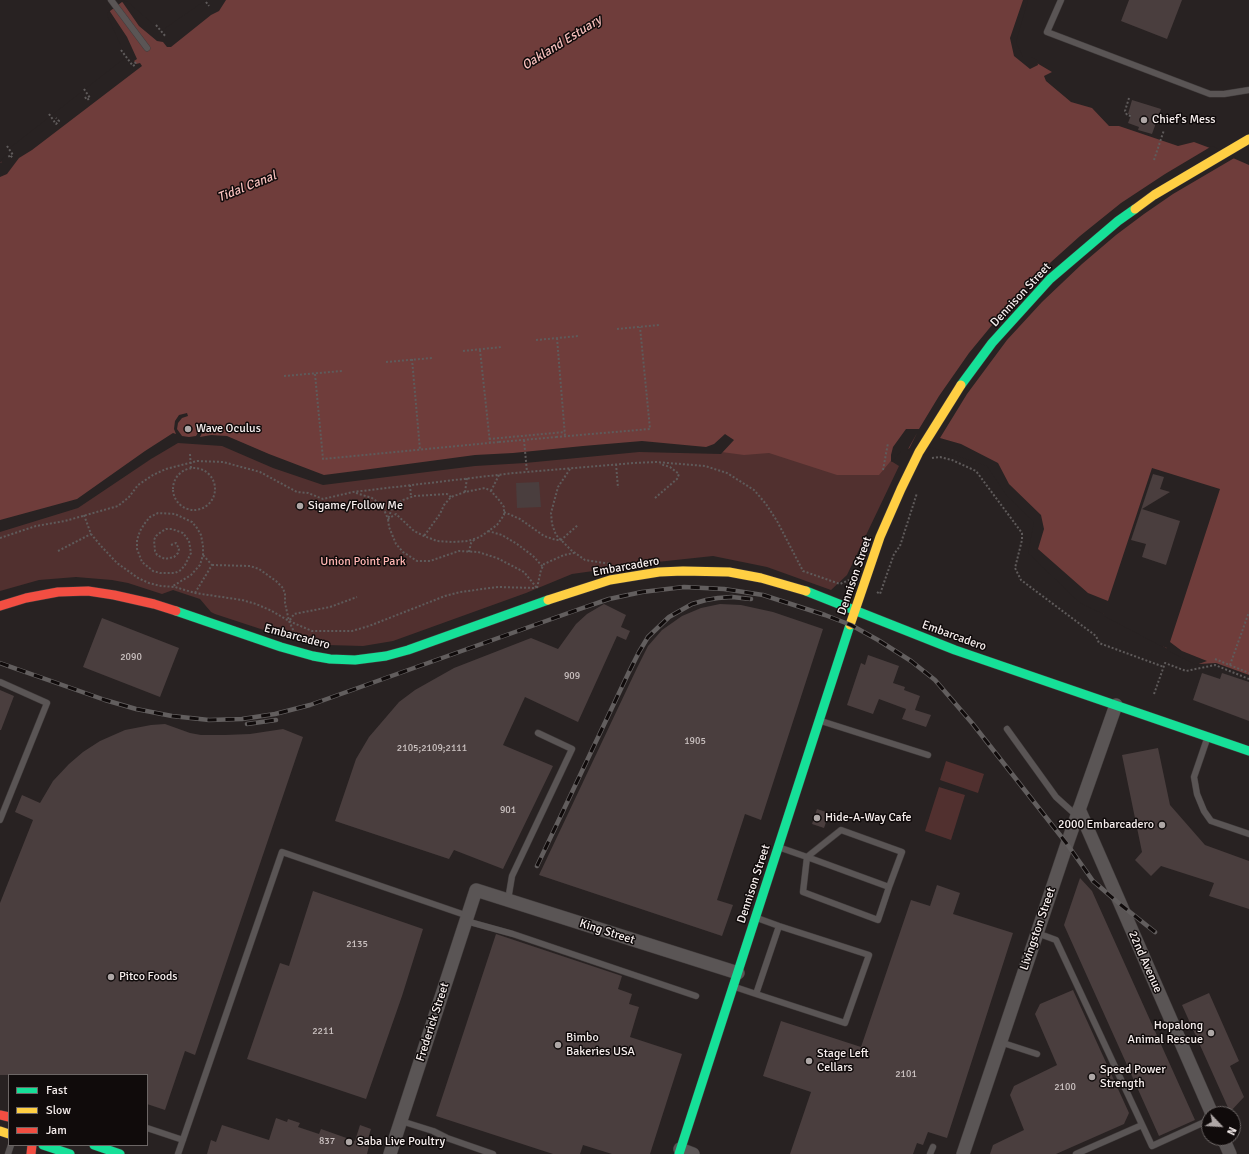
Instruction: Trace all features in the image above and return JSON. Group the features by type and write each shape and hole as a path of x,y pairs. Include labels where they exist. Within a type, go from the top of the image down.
{"main road":[{"name":"Dennison Street","path":"679,1152 880,537 919,452 964,381 1006,327 1050,279 1082,250 1154,195 1249,139"},
{"name":"Embarcadero","path":"0,606 26,598 58,592 88,591 154,604 281,647 313,656 330,659 355,660 386,656 408,650 579,588 610,580 659,572 729,572 761,578 804,590 956,650 1249,751"},
{"path":"46,1146 70,1154"},
{"path":"97,1146 120,1154"}],"street":[{"name":"Livingston Street","path":"962,1154 1116,705"},
{"name":"22nd Avenue","path":"1078,813 1208,1106"},
{"name":"King Street","path":"476,890 738,974"},
{"name":"Frederick Street","path":"390,1154 476,890"},
{"path":"679,1152 693,1154"}],"lane":[{"path":"111,0 147,48"},
{"path":"1061,0 1047,32 1210,94 1224,94 1249,90"},
{"path":"0,682 47,703 0,820"},
{"path":"819,720 928,756"},
{"path":"1007,729 1056,797 1078,813"},
{"path":"508,900 512,876 572,749 538,733"},
{"path":"1208,737 1194,777 1197,794 1204,811 1211,821 1249,834"},
{"path":"841,830 902,852 889,887 878,920 803,892 807,857 841,830"},
{"path":"779,847 889,887"},
{"path":"178,1154 282,852 467,919 696,996"},
{"path":"734,987 845,1023 869,955 756,918"},
{"path":"756,994 779,926"},
{"path":"1037,933 1056,940 1152,1146 1201,1124"},
{"path":"1000,1042 1037,1054"},
{"path":"401,1121 433,1131 447,1138 492,1154"},
{"path":"1076,1154 1142,1125"},
{"path":"148,1128 183,1140"},
{"path":"930,1154 932,1147"}],"path":[{"path":"206,2 209,6"},
{"path":"156,25 166,37"},
{"path":"121,50 133,66 136,64 134,60"},
{"path":"84,89 90,98 88,100 85,97"},
{"path":"1129,98 1125,111 1127,115 1130,116"},
{"path":"49,114 56,124 59,122 56,118"},
{"path":"1154,160 1164,130"},
{"path":"7,146 13,155 10,158 8,154"},
{"path":"617,329 659,325"},
{"path":"314,374 323,459 650,429 640,327"},
{"path":"536,340 578,336"},
{"path":"557,338 565,436"},
{"path":"463,351 502,347"},
{"path":"480,350 490,443"},
{"path":"386,362 432,358"},
{"path":"412,359 420,450"},
{"path":"284,376 342,371"},
{"path":"489,439 565,432"},
{"path":"524,440 526,472"},
{"path":"884,470 888,443"},
{"path":"190,454 191,468"},
{"path":"931,459 940,457 952,460 976,471 1022,533 1022,540 1015,568 1021,580 1096,636 1099,643 1164,667"},
{"path":"0,538 36,526 63,522 118,506 129,497 138,485 153,475 166,469 197,461 223,462 260,472 297,492 308,493 323,499 353,492 500,474 570,469 634,462 656,462 705,466 727,473 754,490 766,504 777,521 803,571 840,584"},
{"path":"655,498 678,479 679,474 670,467 656,462"},
{"path":"616,464 618,488"},
{"path":"191,468 200,469 207,472 215,484 214,498 210,504 205,508 196,511 180,506 173,492 173,484 176,477 180,473 191,468"},
{"path":"570,469 558,487 551,513 552,524 556,535 574,553 585,560 615,564 608,566"},
{"path":"491,491 500,474"},
{"path":"465,492 467,478"},
{"path":"410,485 412,497"},
{"path":"880,594 894,554 900,546 919,486"},
{"path":"388,519 396,514 414,531 424,536 437,541 468,541 488,531 496,524 504,515 504,508 491,491 485,488 465,492 451,497 444,505 440,514 424,536"},
{"path":"353,492 372,498 382,505 396,544 403,552 417,561 430,561 459,551 484,554 497,558 524,572 537,588"},
{"path":"388,519 393,506 412,497 447,494 451,497"},
{"path":"504,512 520,519 544,536 560,540"},
{"path":"171,545 176,544 179,549 178,553 170,559 161,558 157,555 153,546 156,536 166,529 172,529 183,533 189,540 191,553 186,565 181,570 175,573 160,573 153,571 142,562 137,549 137,540 140,530 150,517 158,513 176,514 192,522 201,535 203,555 200,565 191,575 172,586"},
{"path":"84,515 91,534 117,564 149,583 172,586 195,593 242,600 272,611 289,621 318,631 352,631 369,626 445,596 479,589 498,587 537,588 544,586"},
{"path":"560,540 578,525"},
{"path":"488,531 502,535 517,544 533,556 543,567"},
{"path":"58,551 91,534"},
{"path":"468,552 471,543 476,538"},
{"path":"537,588 540,570 544,564 574,553"},
{"path":"203,555 212,565 250,566 259,569 269,576 283,588 289,621"},
{"path":"195,593 212,565"},
{"path":"289,621 294,614 330,607 357,596"},
{"path":"1230,665 1249,612"},
{"path":"1215,659 1249,673"},
{"path":"1154,694 1165,663 1186,671 1215,665 1249,679"}],"green space":[{"name":"Union Point Park","path":"725,427 891,461 899,466 847,575 831,590 767,567 713,556 657,562 572,574 526,593 393,641 363,646 327,645 285,637 215,614 211,612 200,599 173,590 162,594 128,583 112,580 76,577 39,580 0,591 0,530 178,441"},
{"path":"946,761 984,774 978,793 940,780"},
{"path":"939,787 965,795 951,840 925,831"}],"water":[{"path":"209,0 1026,0 1014,42 1022,60 1030,59 1052,72 1044,76 1046,81 1071,102 1092,108 1109,126 1119,126 1178,146 1194,142 1249,165 1249,675 1216,663 1199,664 1179,655 1081,601 1030,552 1036,522 988,464 930,445 900,450 879,475 837,475 769,453 744,455 714,451 639,450 474,464 323,483 223,444 178,441 78,506 0,530 0,163 129,58 109,14 110,11 122,2 126,3 161,33"}],"pier":[{"path":"121,0 128,2 161,31 206,0 226,0 219,11 211,15 171,47 167,47 163,42 157,41 139,26"},
{"path":"1023,0 1028,0 1016,42 1023,57 1031,57 1037,60 1038,65 1030,69 1014,56 1010,38"},
{"path":"109,10 127,37 137,59 134,61 136,64 140,63 142,66 32,150 19,158 7,174 0,177 1,160 10,152 11,147 126,57 107,15"},
{"path":"1212,146 1236,157 1173,194 1144,214 1116,235 1082,264 1042,302 1007,340 967,394 940,438 961,444 998,463 1009,484 1041,515 1044,529 1038,549 1088,593 1108,601 1152,468 1220,489 1170,642 1182,651 1207,661 1196,665 1167,650 1167,648 1104,616 1104,614 1079,602 1028,553 1034,522 1007,496 987,466 930,447 908,451 917,433 907,451 901,451 892,462 891,455 893,447 906,429 919,429 939,396 969,353 997,319 1051,262 1121,203 1165,174"},
{"path":"187,413 188,416 182,418 178,423 177,429 182,436 196,436 200,425 204,425 200,437 211,435 227,436 324,475 475,455 642,441 706,447 714,444 725,434 734,440 721,454 639,452 525,463 475,466 323,485 273,468 222,446 178,443 151,459 78,508 0,532 0,520 77,499 145,451 173,433 176,434 174,429 175,421 179,415"}],"building":[{"path":"1129,0 1182,0 1167,39 1121,21"},
{"name":"Chief's Mess","path":"1132,100 1161,109 1152,134 1138,130 1139,127 1128,123 1131,115 1128,114"},
{"path":"1153,474 1164,477 1160,489 1170,492 1142,509 1180,521 1166,565 1142,557 1146,544 1131,540"},
{"path":"539,482 541,507 517,508 516,483"},
{"path":"604,604 626,615 621,627 630,631 626,640 617,636 578,722 525,697 503,745 553,766 503,869 454,850 449,859 335,821 356,759 369,737 399,702 415,690 454,668 531,638 558,649 576,624 587,614"},
{"path":"720,604 741,605 773,612 823,629 761,820 745,814 717,900 733,905 722,936 539,875 648,646 662,630 682,616 701,608"},
{"path":"102,618 179,648 160,697 83,667"},
{"path":"868,655 899,666 893,683 905,687 904,690 920,696 915,710 931,715 926,727 902,719 906,709 879,699 873,714 847,705 861,663 865,665"},
{"path":"1202,673 1220,679 1222,673 1249,682 1249,721 1193,700"},
{"path":"0,690 14,696 1,730 0,730"},
{"name":"Pitco Foods","path":"165,724 190,733 201,735 250,734 283,729 303,737 195,1055 185,1051 165,1110 148,1104 148,1074 0,1075 0,903 33,820 15,812 22,795 40,803 53,781 83,752 100,741 125,730"},
{"name":"2000 Embarcadero","path":"1158,748 1170,805 1205,845 1249,861 1249,909 1209,896 1214,883 1161,866 1151,876 1135,860 1142,852 1122,755"},
{"path":"817,809 829,813 824,828 812,824"},
{"path":"1080,878 1092,891 1195,1120 1159,1136 1064,925"},
{"path":"937,885 960,893 953,914 1013,933 947,1138 928,1132 923,1145 917,1143 913,1154 790,1154 811,1092 763,1076 781,1021 861,1047 911,900 930,906"},
{"path":"313,891 423,929 402,996 366,1099 247,1059 280,963 289,966"},
{"name":"Bimbo Bakeries USA","path":"496,934 622,976 618,989 632,994 629,1004 639,1007 630,1037 682,1054 650,1154 612,1154 583,1145 580,1154 553,1154 436,1116"},
{"path":"1073,990 1129,1113 1124,1124 1056,1154 990,1154 993,1145 1024,1130 1010,1095 1014,1086 1057,1065 1035,1014 1040,1004"},
{"name":"Hopalong Animal Rescue","path":"1209,993 1239,1061 1230,1066 1244,1097 1236,1106 1227,1106 1182,1005"},
{"path":"276,1118 287,1122 288,1119 300,1123 298,1127 319,1134 321,1129 355,1141 360,1125 371,1129 366,1145 369,1146 367,1154 207,1154 211,1140 216,1142 222,1125 269,1140"}],"railway":[{"path":"0,663 105,700 136,709 172,716 209,720 242,719 275,714 310,705 609,599 642,592 684,587 724,589 763,595 851,625 911,661 935,680 972,723 1067,844 1093,881 1155,932"},
{"path":"537,866 628,674 648,637 669,617 692,604 718,598 732,597 751,599"},
{"path":"247,724 276,720"}],"traffic: fast":[{"path":"961,385 992,343 1050,279 1118,221 1135,209"},
{"path":"806,591 955,650 1249,751"},
{"path":"176,611 281,647 313,656 330,659 355,660 386,656 408,650 548,600"},
{"path":"679,1154 850,625"},
{"path":"46,1146 70,1154"},
{"path":"97,1146 120,1154"}],"traffic: slow":[{"path":"1135,209 1154,195 1249,139"},
{"path":"850,625 880,537 901,489 919,452 961,385"},
{"path":"548,600 610,580 659,572 683,571 729,572 761,578 806,591"},
{"path":"0,1131 8,1134"}],"traffic: jam":[{"path":"0,606 26,598 58,592 88,591 154,604 176,611"},
{"path":"0,1115 8,1117"},
{"path":"31,1154 32,1146"}],"place":[{"name":"Chief's Mess","path":"1144,120"},
{"name":"Wave Oculus","path":"188,429"},
{"name":"Sigame/Follow Me","path":"300,506"},
{"name":"Hide-A-Way Cafe","path":"817,818"},
{"name":"2000 Embarcadero","path":"1162,825"},
{"name":"Pitco Foods","path":"111,977"},
{"name":"Hopalong Animal Rescue","path":"1211,1033"},
{"name":"Bimbo Bakeries USA","path":"558,1045"},
{"name":"Stage Left Cellars","path":"809,1061"},
{"name":"Speed Power Strength","path":"1092,1077"},
{"name":"Saba Live Poultry","path":"349,1142"}],"water label":[{"name":"Oakland Estuary","path":"562,43"},
{"name":"Tidal Canal","path":"247,187"}]}
